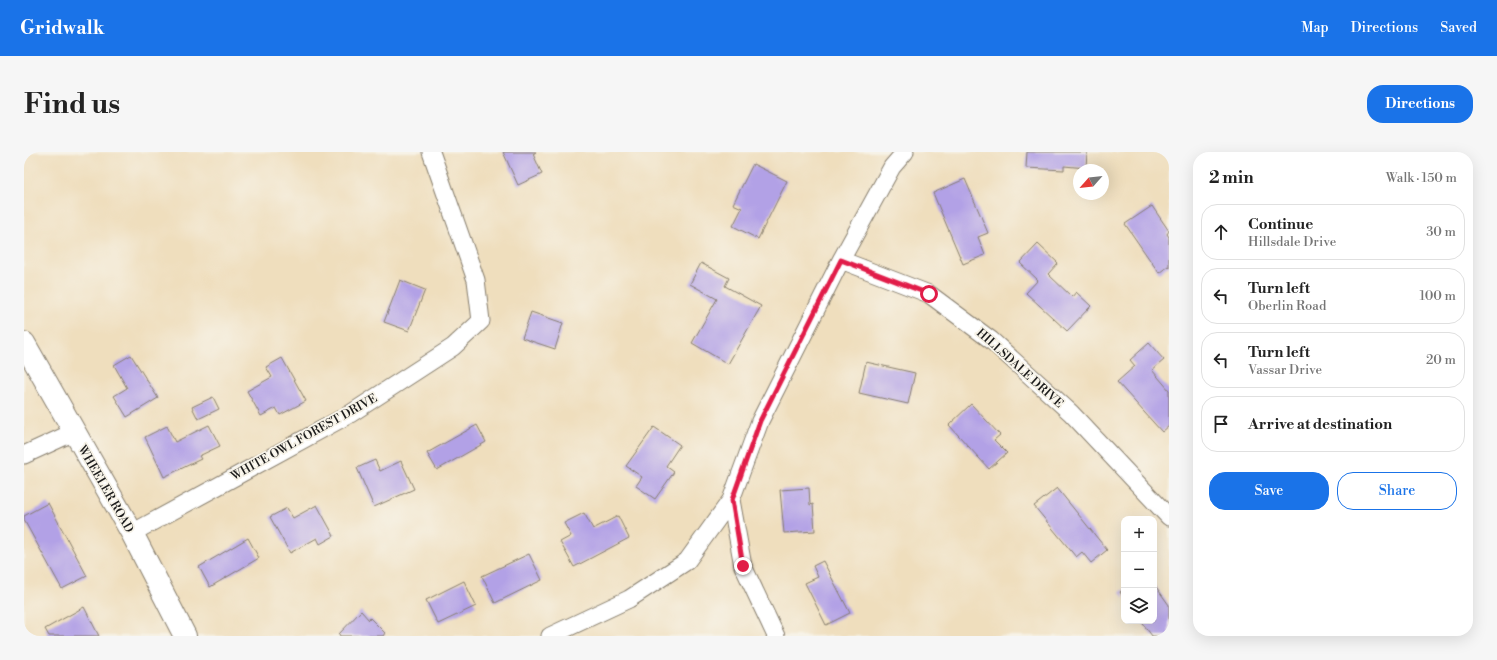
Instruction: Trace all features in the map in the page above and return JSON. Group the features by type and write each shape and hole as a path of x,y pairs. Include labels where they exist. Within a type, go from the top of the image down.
{"street":[{"name":"WHITE OWL FOREST DRIVE","path":"132,533 350,414 453,347 480,321 476,280 431,152"},
{"path":"550,636 629,599 687,561 732,500 760,421 841,260 892,167 905,152"},
{"name":"HILLSDALE DRIVE","path":"841,260 929,294 992,340 1071,413 1169,517"},
{"name":"WHEELER ROAD","path":"24,343 132,533 185,636"},
{"path":"24,455 74,432"},
{"path":"732,500 743,566 776,636"}],"building":[{"path":"503,152 536,152 533,154 542,174 518,185"},
{"path":"1027,152 1087,152 1086,164 1073,164 1073,167 1064,166 1064,170 1026,168"},
{"path":"753,164 787,181 758,239 733,226 742,208 733,204"},
{"path":"965,179 988,233 978,237 985,255 963,264 933,193"},
{"path":"1152,206 1169,231 1167,234 1169,237 1169,268 1168,266 1159,273 1125,224"},
{"path":"1038,244 1058,263 1048,274 1072,297 1076,292 1091,306 1067,331 1026,293 1038,280 1020,263"},
{"path":"701,263 729,278 725,286 761,306 728,364 692,343 717,299 690,284"},
{"path":"400,280 425,290 409,331 384,322"},
{"path":"531,312 563,323 555,349 522,338"},
{"path":"1149,343 1164,360 1152,370 1169,390 1169,426 1162,432 1117,382 1135,366 1130,360"},
{"path":"131,355 158,398 127,417 114,396 127,388 114,365"},
{"path":"282,358 306,401 280,415 276,408 261,416 247,391 272,377 266,367"},
{"path":"866,362 915,373 908,404 859,393"},
{"path":"213,397 219,409 198,419 192,407"},
{"path":"971,404 1000,435 994,440 1007,453 989,469 949,425"},
{"path":"209,425 220,446 199,456 201,459 164,477 145,437 167,426 175,442"},
{"path":"477,425 486,442 437,470 427,453"},
{"path":"654,427 680,445 666,466 674,472 655,499 636,486 642,477 626,466"},
{"path":"375,460 380,471 401,461 414,489 374,507 357,468"},
{"path":"809,488 810,505 813,504 815,531 784,533 780,490"},
{"path":"1057,488 1107,550 1091,563 1082,552 1076,557 1034,506"},
{"path":"48,503 87,576 62,589 24,520 24,516"},
{"path":"317,505 334,536 320,544 317,538 290,553 270,517 287,508 293,518"},
{"path":"584,513 593,529 618,516 629,538 574,567 560,542 571,536 564,523"},
{"path":"248,538 259,558 210,587 199,567"},
{"path":"529,554 542,580 495,603 482,576"},
{"path":"823,561 850,613 826,625 805,583 818,577 813,566"},
{"path":"464,581 476,606 438,624 426,600"},
{"path":"1157,588 1169,605 1169,636 1152,636 1143,624 1157,624"},
{"path":"84,607 99,636 49,636 45,629"},
{"path":"361,611 369,620 370,618 385,633 383,636 340,636 339,634"}],"route":[{"path":"743,566 732,500 760,421 841,260 929,294"}]}
